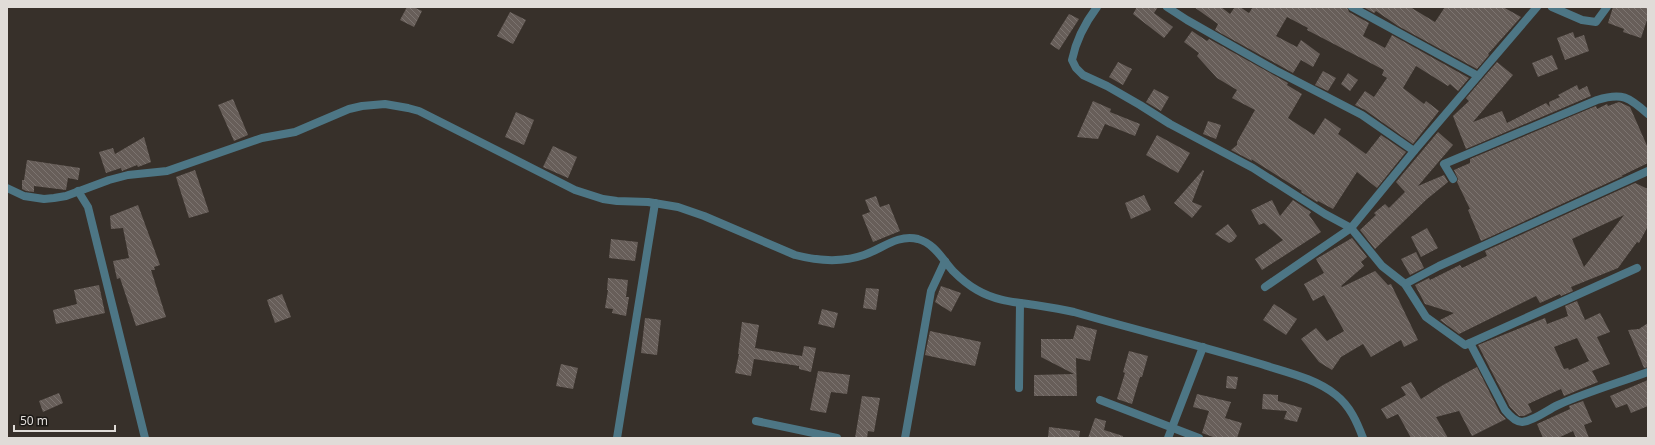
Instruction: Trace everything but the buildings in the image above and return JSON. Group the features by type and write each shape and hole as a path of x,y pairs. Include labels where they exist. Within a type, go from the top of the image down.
{"street":[{"path":"1097,7 1076,41 1073,54 1072,60 1083,75 1120,94 1170,124 1253,168 1325,214 1351,228 1382,266 1405,284 1426,317 1465,345 1637,268"},
{"path":"1167,7 1275,70 1362,115 1414,151"},
{"path":"1352,7 1478,76"},
{"path":"1265,287 1351,228 1414,151 1537,7"},
{"path":"1552,7 1582,20 1596,22 1607,7"},
{"path":"1452,178 1444,164 1612,95 1620,95 1631,101 1648,114"},
{"path":"7,188 24,196 44,199 66,196 103,181 128,175 167,171 262,138 300,130 349,109 362,106 386,104 408,108 419,111 575,190 596,197 617,201 655,203 691,211 795,255 824,260 853,258 875,251 892,241 909,238 917,239 931,245 954,272 977,290 1006,302 1051,307 1074,312 1203,347 1274,368 1319,384 1328,389 1344,403 1351,412 1363,438"},
{"path":"1405,284 1439,266 1648,171"},
{"path":"78,191 88,207 145,438"},
{"path":"617,438 655,203"},
{"path":"905,438 931,291 945,261"},
{"path":"1019,388 1020,303"},
{"path":"1470,343 1505,410 1510,416 1521,422 1530,420 1559,405 1648,372"},
{"path":"1168,438 1203,347"},
{"path":"1100,400 1199,438"},
{"path":"756,421 837,438"}]}
